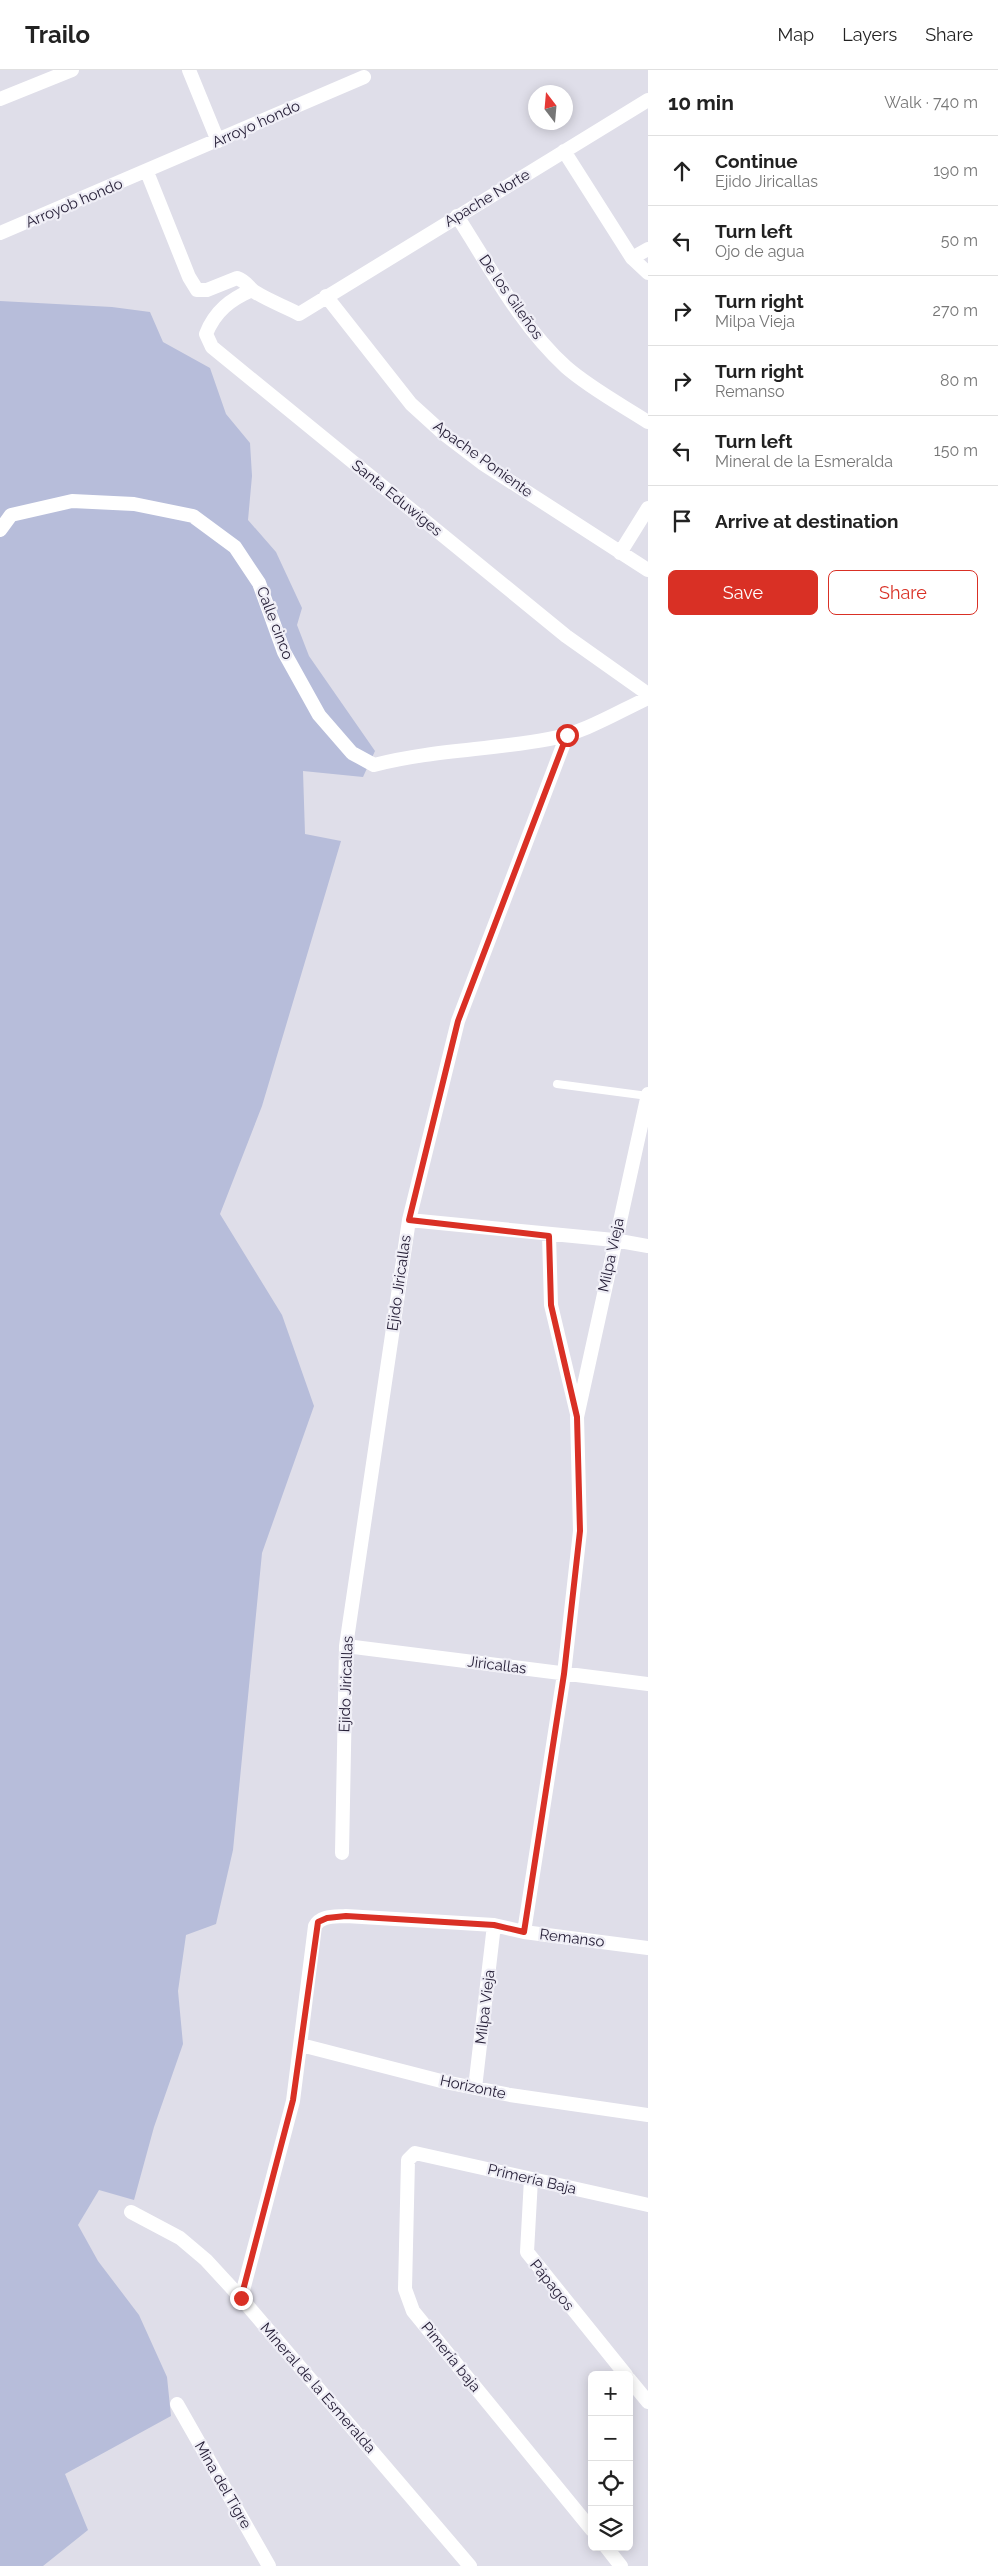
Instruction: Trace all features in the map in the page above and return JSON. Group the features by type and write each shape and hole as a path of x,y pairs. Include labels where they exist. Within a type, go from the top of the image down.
{"street":[{"path":"0,99 72,70"},
{"path":"189,70 218,141"},
{"name":"Arroyo hondo","path":"148,172 364,77"},
{"name":"Apache Norte","path":"252,290 299,314 648,100"},
{"path":"564,151 632,258 648,273"},
{"path":"148,172 189,277 197,290 207,290 237,278 246,281 252,290"},
{"name":"Arroyob hondo","path":"0,233 148,172"},
{"name":"De los Gileños","path":"457,216 536,336 566,367 597,390 648,422"},
{"path":"632,258 648,249"},
{"name":"Santa Eduwiges","path":"252,290 236,297 212,319 206,334 212,347 566,636 648,696"},
{"name":"Apache Poniente","path":"326,296 411,404 444,434 482,463 648,570"},
{"name":"Calle cinco","path":"0,530 11,515 72,502 134,504 193,516 235,547 259,582 284,652 320,715 352,753 374,765 409,756 550,739 567,735"},
{"path":"620,553 648,508"},
{"path":"567,735 648,696"},
{"name":"Ejido Jiricallas","path":"342,1853 346,1646 409,1220 458,1021 567,735"},
{"name":"Milpa Vieja","path":"577,1417 614,1240 648,1095"},
{"path":"409,1220 549,1236 614,1240 648,1246"},
{"name":"Milpa Vieja","path":"524,1932 564,1674 580,1531 577,1417 551,1305 549,1236"},
{"name":"Jiricallas","path":"346,1646 648,1684"},
{"name":"Remanso","path":"301,2045 318,1922 327,1918 346,1916 494,1925 524,1932 648,1948"},
{"name":"Milpa Vieja","path":"475,2088 494,1925"},
{"path":"241,2298 284,2140 293,2100 301,2045"},
{"name":"Horizonte","path":"301,2045 475,2088 648,2115"},
{"name":"Primería Baja","path":"415,2153 648,2205"},
{"name":"Pimería baja","path":"415,2153 408,2160 406,2289 413,2311 588,2525"},
{"name":"Pápagos","path":"531,2179 527,2252 623,2371"},
{"path":"131,2212 180,2238 206,2260 241,2298"},
{"name":"Mineral de la Esmeralda","path":"241,2298 470,2566"},
{"path":"633,2384 648,2402"},
{"name":"Mina del Tigre","path":"177,2404 269,2566"},
{"path":"609,2551 621,2566"}],"lane":[{"path":"557,1084 648,1095"}],"shaded area":[{"path":"0,301 112,307 150,312 163,342 210,368 226,414 250,443 252,476 248,520 276,552 302,608 297,625 309,656 375,751 363,777 303,771 305,834 341,841 262,1106 220,1214 282,1315 314,1406 262,1553 233,1850 216,1924 186,1935 178,1991 183,2044 154,2127 134,2200 99,2190 78,2225 98,2261 139,2315 167,2377 171,2416 65,2474 88,2530 43,2566 0,2566"}],"route":[{"path":"241,2298 293,2100 315,1926 318,1922 327,1918 346,1916 494,1925 524,1932 564,1674 580,1531 577,1417 551,1305 549,1236 409,1220 458,1021 567,735"}]}
